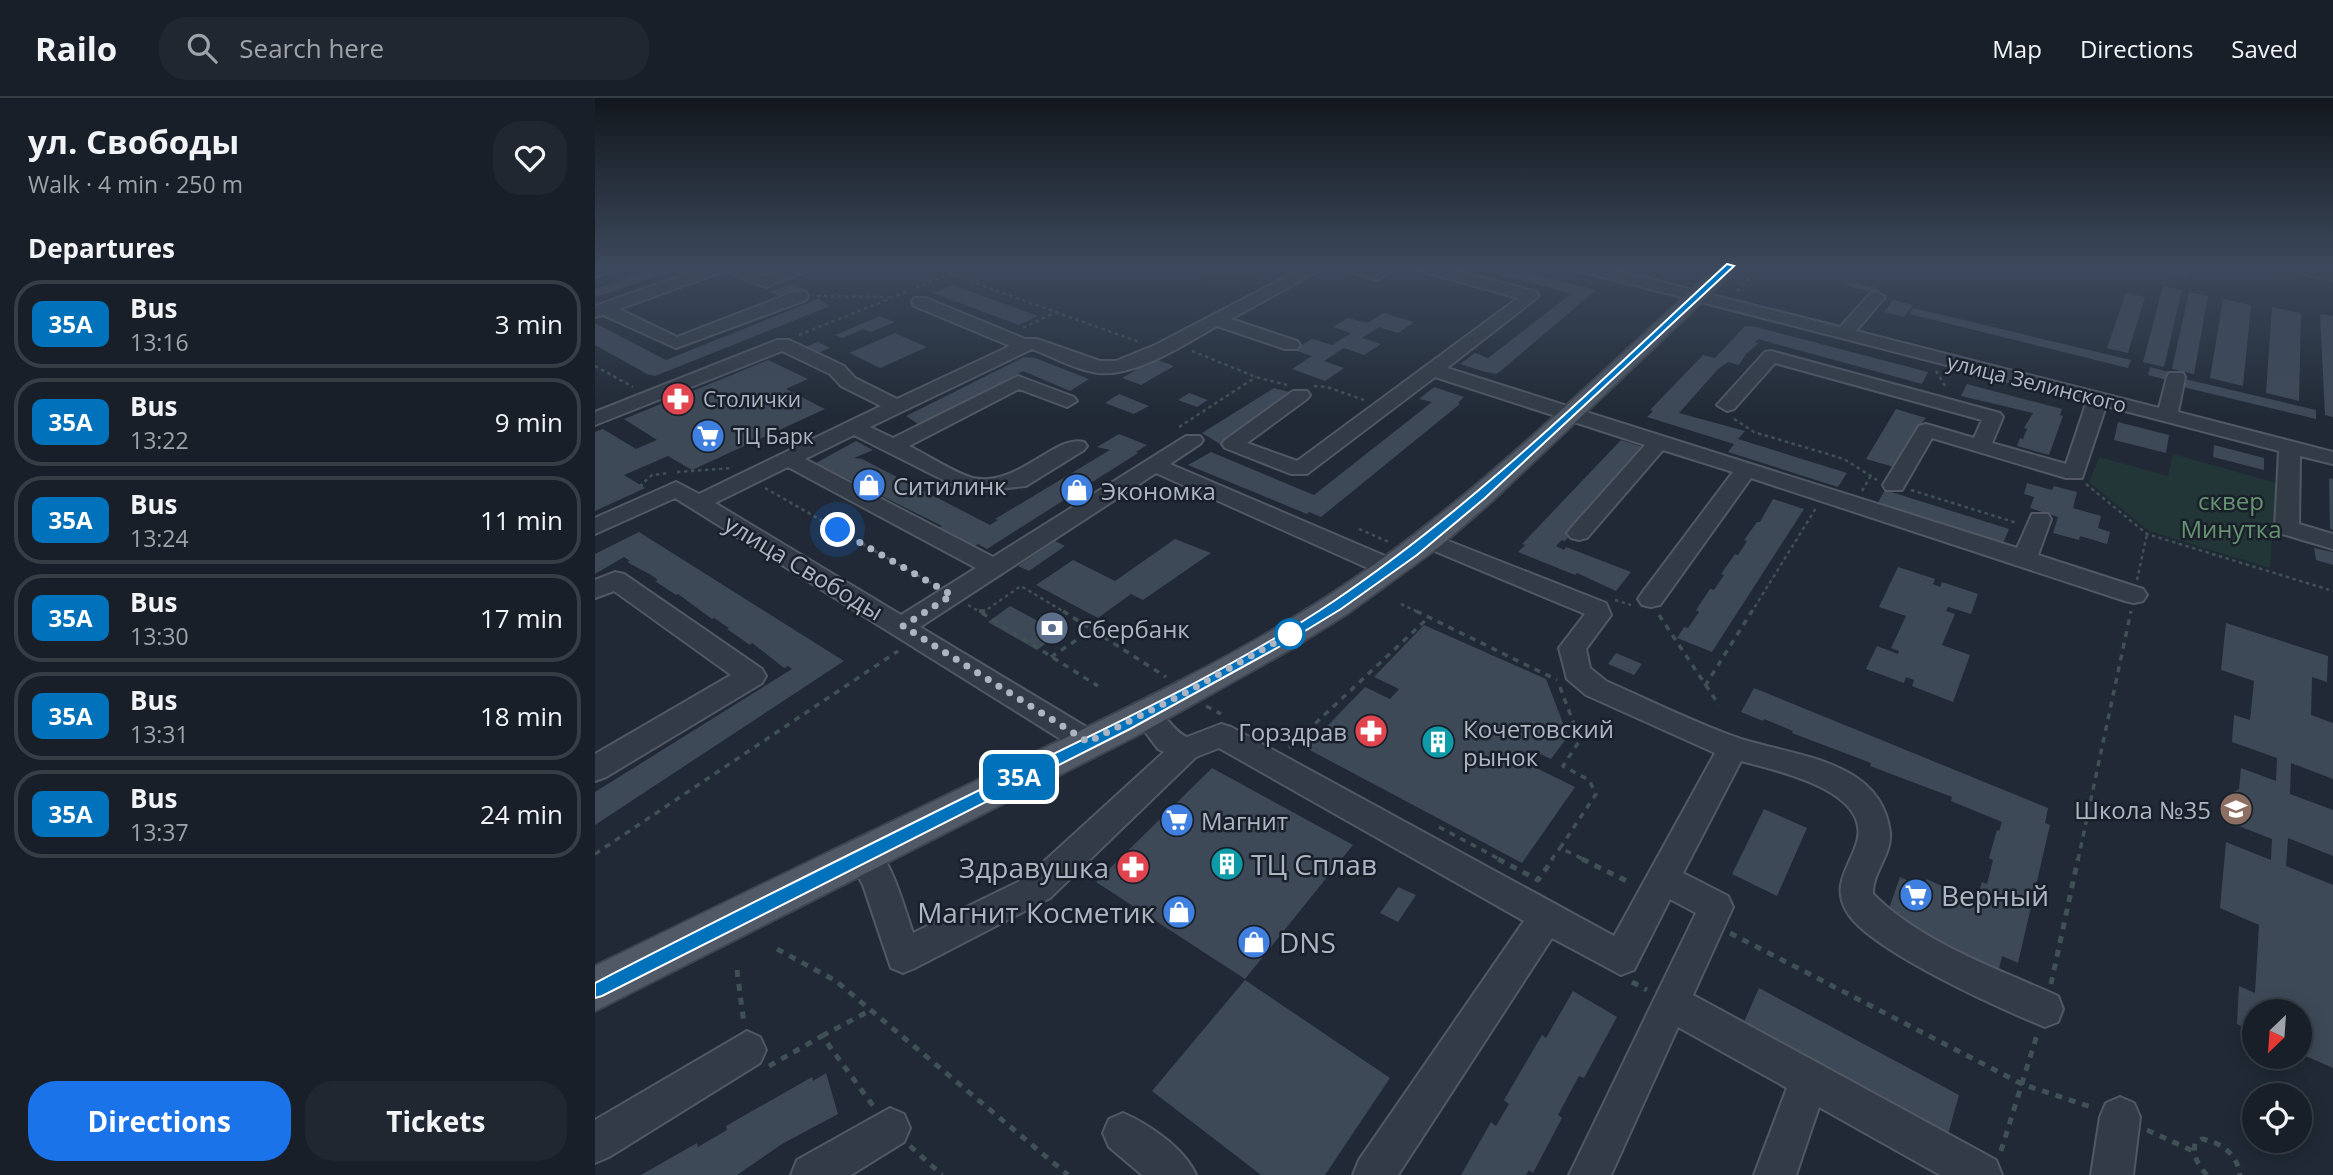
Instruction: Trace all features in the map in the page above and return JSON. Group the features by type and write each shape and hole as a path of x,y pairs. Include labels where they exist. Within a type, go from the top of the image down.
{"main road":[{"path":"595,989 1146,714 1283,638 1395,586 1428,540 1572,415 1674,316"}],"street":[{"path":"614,316 676,343 747,316"},
{"path":"1015,340 1038,344 1107,369 1128,364 1228,316"},
{"path":"1300,389 1232,443 1299,469 1504,316"},
{"name":"улица Зелинского","path":"1773,316 2333,458"},
{"path":"1844,334 1859,316"},
{"path":"1219,321 1291,345"},
{"name":"улица Свободы","path":"698,503 897,406 1015,340"},
{"path":"595,419 783,344 837,370 848,382 897,406"},
{"path":"1727,405 1771,356 1993,417 1980,446"},
{"path":"1433,370 2134,595"},
{"path":"2167,416 2176,377"},
{"path":"894,446 1018,382 1067,401"},
{"path":"1894,485 1926,430 2074,473 2098,399"},
{"path":"854,427 971,485 1019,481 1077,446"},
{"path":"900,638 952,595 1193,440"},
{"path":"1579,533 1660,441"},
{"path":"2290,447 2287,528 2333,542"},
{"path":"787,459 995,568"},
{"path":"1155,465 1395,586"},
{"path":"1655,607 1746,469"},
{"name":"улица Свободы","path":"595,527 675,489 900,638 1088,742"},
{"path":"2024,559 2038,524"},
{"path":"1428,540 1597,609 1598,615 1572,648 1577,672 1596,688 1733,748 1763,753 1829,776 1859,796 1870,817 1875,836 1855,887 1860,903 1884,924 1921,948 2045,1009"},
{"path":"595,590 615,580 751,676 595,769"},
{"path":"1146,714 1168,741 1186,749 1221,735 1621,958 1733,748"},
{"path":"1590,1175 1716,907 1659,887"},
{"path":"1374,1175 1546,916"},
{"path":"1671,1003 1809,1080 1989,1168"},
{"path":"595,1143 752,1061"},
{"path":"1775,1175 1809,1080"},
{"path":"812,1175 890,1128"},
{"path":"1123,1133 1175,1175"}],"lane":[{"path":"956,316 1015,340"},
{"path":"863,856 878,880 903,956 1038,888 1186,749"},
{"path":"2112,1175 2120,1117"}],"path":[{"path":"783,344 847,316"},
{"path":"1015,340 1050,316"},
{"path":"1070,316 1168,346 1256,377 1300,389 1327,387 1383,407"},
{"path":"1932,363 1948,389 1941,403"},
{"path":"595,366 650,397"},
{"path":"1193,440 1179,427 1256,377"},
{"path":"1727,405 1721,412 1754,432 1844,459 1870,477 2038,524"},
{"path":"652,475 729,466 952,595 1098,687"},
{"path":"2074,473 2147,534 2333,591"},
{"path":"1705,686 1823,497"},
{"path":"1989,1168 2022,1084 2045,1009 2147,534"},
{"path":"982,613 1021,586 1145,662"},
{"path":"1395,586 1427,618 1551,675 1558,682 1580,740 1563,766 1592,780 1596,786 1596,794 1538,880 1431,823"},
{"path":"1655,607 1719,705"},
{"path":"1289,748 1427,618"},
{"path":"1051,657 1093,629"},
{"path":"595,854 900,638"},
{"path":"1217,712 1229,718"},
{"path":"1277,742 1301,754"},
{"path":"1560,848 1659,887"},
{"path":"1709,922 2022,1084 2120,1117 2193,1151"},
{"path":"777,949 836,981 1068,1175"},
{"path":"1622,976 1671,1003"},
{"path":"752,1061 822,1036 871,1010"},
{"path":"822,1036 890,1128 942,1175"},
{"path":"2207,1175 2195,1160 2193,1151 2195,1143 2202,1139 2222,1145 2238,1163 2242,1174"}],"green space":[{"name":"сквер Минутка","path":"2173,454 2276,483 2270,568 2149,531 2089,482 2099,457 2168,476"}],"building":[{"path":"775,316 804,316 655,376 595,345 595,323 666,360"},
{"path":"879,316 895,322 870,332 863,329 842,338 835,335"},
{"path":"996,316 1037,316 1019,325"},
{"path":"1378,316 1395,316 1414,322 1398,333 1379,327 1362,338 1381,344 1364,355 1344,348 1324,361 1344,368 1325,381 1292,369 1312,356 1294,350 1312,339 1332,345 1351,333 1333,327 1348,318 1367,323"},
{"path":"1542,316 1565,316 1497,374 1460,364 1475,353 1488,358"},
{"path":"1918,316 1948,316 2131,360 2128,368"},
{"path":"2118,316 2139,316 2128,353 2107,348"},
{"path":"2155,316 2176,316 2164,367 2143,362"},
{"path":"2184,316 2204,316 2194,374 2172,369"},
{"path":"2220,316 2250,316 2243,386 2210,378"},
{"path":"2271,316 2301,316 2299,401 2266,393"},
{"path":"2320,316 2333,316 2333,417 2325,415"},
{"path":"1745,326 1928,372 1922,384 1758,339 1755,342 1759,343 1746,354 1739,365 1728,362 1719,368 1679,413 1745,431 1738,439 1847,473 1838,487 1728,452 1734,444 1647,417 1653,411 1650,410 1703,355 1715,358"},
{"path":"895,333 927,347 880,368 849,353"},
{"path":"818,342 830,348 815,354 803,348"},
{"path":"1024,357 1035,358 1089,379 1070,391 1023,371 921,426 906,416"},
{"path":"1155,359 1174,366 1141,385 1122,378"},
{"name":"ТЦ Барк","path":"768,360 808,379 786,389 825,409 692,470 668,456 624,475 645,488 595,511 595,432 603,429 636,449 657,440 624,419"},
{"path":"2150,367 2172,373 2171,381 2148,375"},
{"path":"2185,379 2316,410 2316,419 2183,387"},
{"path":"1967,384 2062,409 2060,415 2063,416 2049,455 2017,446 2020,438 2023,439 2027,429 2024,428 2033,413 1961,396"},
{"path":"1434,387 1464,397 1458,403 1460,404 1321,517 1309,512 1307,514 1188,465 1211,452 1314,495 1432,402 1419,399"},
{"path":"1274,388 1297,394 1220,444 1202,433"},
{"path":"1189,393 1208,400 1197,407 1178,400"},
{"path":"1119,394 1149,406 1134,414 1105,403"},
{"path":"1896,409 1926,418 1913,434 1916,435 1898,460 1901,461 1897,468 1866,459"},
{"path":"2118,422 2169,435 2166,453 2114,440"},
{"path":"1119,434 1147,445 987,549 978,544 975,546 939,527 942,526 816,463 856,441 873,450 854,458 862,459 990,525 998,520 995,519 1110,450 1097,447"},
{"path":"1621,440 1648,449 1565,541 1562,540 1556,546 1564,550 1566,547 1631,572 1616,591 1577,573 1575,575 1518,552 1525,545 1522,544"},
{"path":"2214,445 2264,458 2264,470 2213,457"},
{"path":"2329,478 2333,479 2333,530 2330,529"},
{"path":"2027,483 2052,490 2054,486 2077,492 2073,508 2101,516 2098,528 2110,532 2107,544 2080,536 2079,540 2053,533 2058,517 2030,508 2034,497 2024,494"},
{"path":"1885,490 2009,529 2002,546 1876,506"},
{"path":"1773,499 1804,509 1712,652 1677,638 1684,627 1688,628 1699,612 1696,610 1710,589 1714,590 1724,575 1721,574 1735,554 1738,555 1747,541 1744,540 1757,522 1760,522"},
{"path":"639,532 844,661 595,825 595,792 792,669 788,666 784,668 752,643 750,645 727,629 729,628 655,581 658,580 651,575 627,562 630,561 624,557 595,574 595,554"},
{"path":"1175,539 1211,553 1143,600 1131,594 1098,618 1036,585 1073,560 1115,581"},
{"path":"1055,541 1065,546 1029,571 1018,566"},
{"path":"2314,548 2333,552 2333,565 2316,560"},
{"path":"1898,567 1935,579 1933,584 1940,587 1942,582 1978,594 1971,614 1948,607 1946,611 1955,614 1942,645 1970,655 1953,702 1912,686 1914,680 1906,677 1904,683 1866,669 1877,646 1898,654 1899,651 1891,648 1906,616 1879,607"},
{"path":"1010,606 1060,633 1037,650 988,622"},
{"path":"2226,623 2328,656 2327,682 2312,677 2311,715 2333,723 2333,779 2291,763 2290,794 2333,810 2333,856 2288,838 2286,866 2333,885 2333,1068 2312,1059 2312,999 2242,999 2242,1026 2237,1024 2239,986 2255,993 2259,925 2220,908 2226,842 2271,860 2272,839 2236,825 2238,802 2232,793 2239,789 2241,768 2276,781 2277,758 2232,742 2234,715 2250,720 2254,681 2221,670"},
{"name":"Кочетовский рынок","path":"1424,625 1546,679 1568,736 1551,759 1532,750 1524,762 1575,787 1522,863 1306,748 1365,687 1390,699 1399,689 1374,677"},
{"path":"1616,653 1642,664 1634,675 1608,664"},
{"path":"1754,688 2048,808 2045,823 2050,825 2018,963 2002,956 1998,973 1885,920 1900,877 1923,888 1926,879 1976,901 1982,882 1987,884 1993,860 1989,858 2002,822 1951,801 1952,797 1870,766 1871,763 1792,733 1793,731 1764,719 1763,721 1741,712"},
{"name":"ТЦ Сплав","path":"1212,768 1353,845 1245,979 1096,882"},
{"path":"1764,809 1807,828 1777,896 1732,874"},
{"path":"1398,887 1416,895 1398,922 1380,913"},
{"path":"1245,980 1390,1078 1325,1175 1261,1175 1152,1091"},
{"path":"1759,988 1959,1095 1945,1145 1740,1031"},
{"path":"1573,991 1617,1017 1584,1078 1579,1076 1558,1115 1562,1118 1533,1173 1529,1170 1526,1175 1461,1175 1491,1122 1496,1126 1509,1104 1504,1100 1542,1035 1546,1038"},
{"path":"826,1073 838,1114 782,1144 737,1175 641,1175 697,1143 698,1147 727,1130 726,1126 812,1077 813,1081"}],"bus line":[{"name":"35А","path":"595,989 1125,725 1272,645 1336,606 1428,540 1481,496 1572,415 1674,316"}],"place":[{"name":"Столички","path":"678,399"},
{"name":"ТЦ Барк","path":"708,436"},
{"name":"Ситилинк","path":"869,485"},
{"name":"Экономка","path":"1077,490"},
{"name":"Сбербанк","path":"1052,628"},
{"name":"Горздрав","path":"1371,731"},
{"name":"Кочетовский рынок","path":"1438,742"},
{"name":"Школа №35","path":"2236,809"},
{"name":"Магнит","path":"1177,820"},
{"name":"ТЦ Сплав","path":"1227,864"},
{"name":"Здравушка","path":"1133,867"},
{"name":"Верный","path":"1916,895"},
{"name":"Магнит Косметик","path":"1179,912"},
{"name":"DNS","path":"1254,942"}],"route":[{"path":"838,530 952,595 903,626 1088,742 1187,692 1290,634"}]}
